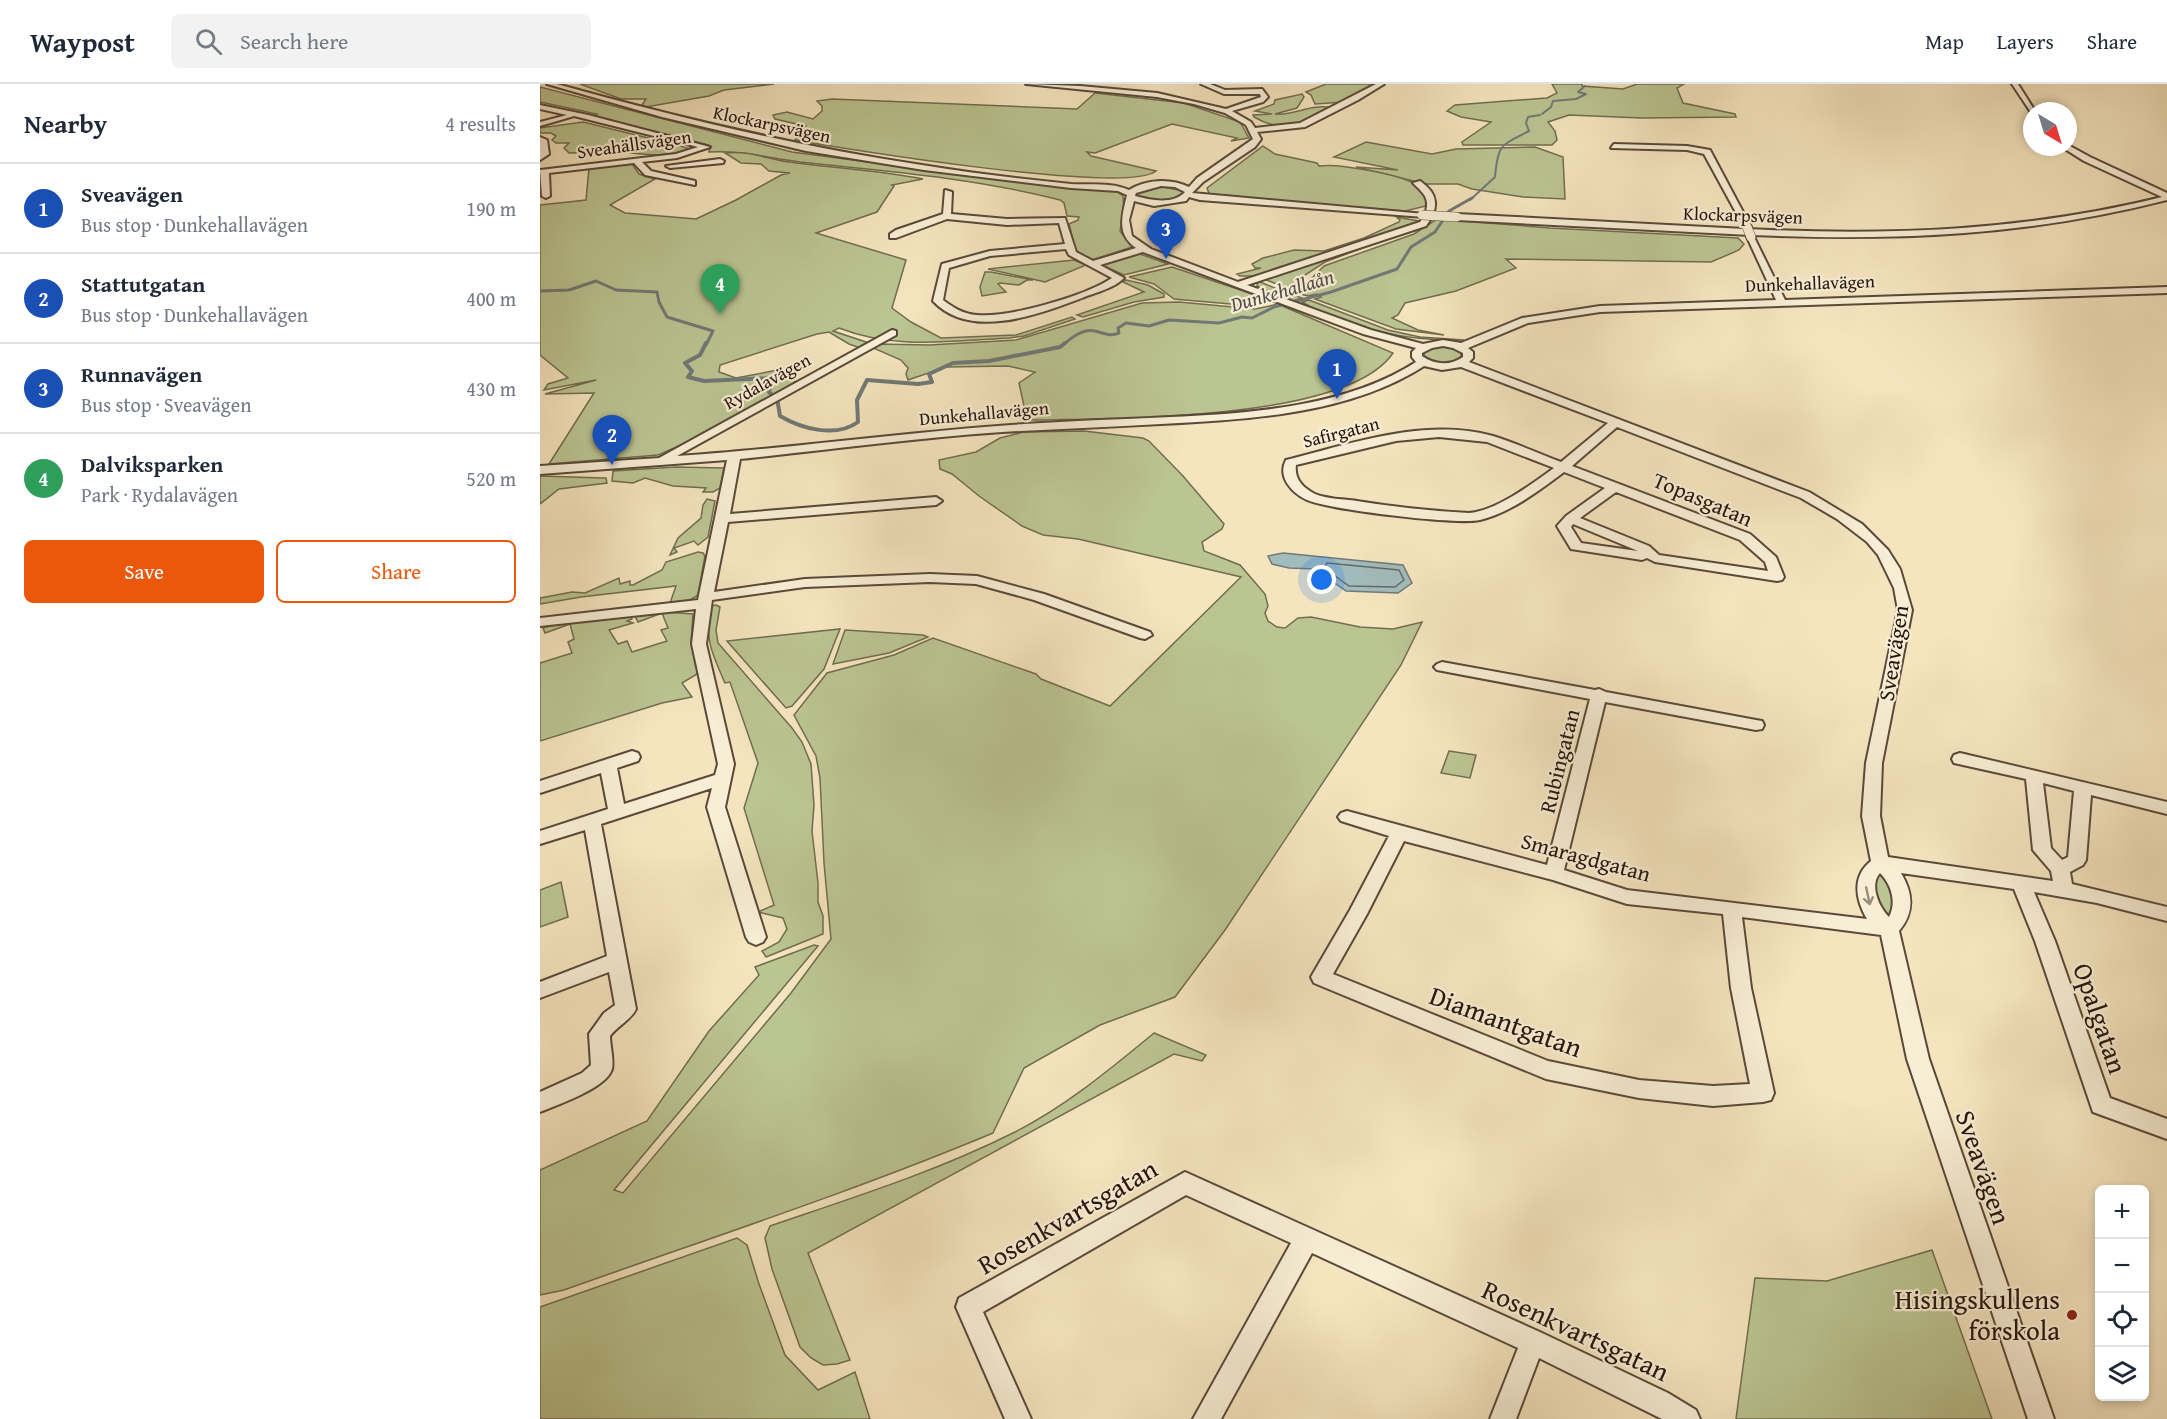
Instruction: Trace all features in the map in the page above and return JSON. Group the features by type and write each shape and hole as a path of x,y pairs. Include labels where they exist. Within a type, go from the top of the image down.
{"street":[{"name":"Klockarpsvägen","path":"550,84 741,136 879,161 992,177"},
{"path":"1029,84 1151,95 1197,102 1248,121 1256,130 1257,139 1245,150 1200,180 1189,193 1178,201 1158,204 1136,212 1131,219 1131,230 1139,246"},
{"path":"1204,84 1224,92 1263,92"},
{"path":"1226,111 1257,103 1264,98 1260,84"},
{"path":"1256,130 1302,125 1381,84"},
{"path":"2015,84 2026,102"},
{"name":"Sveahällsvägen","path":"540,107 706,147 678,156 543,171"},
{"path":"540,124 575,115"},
{"path":"540,158 545,154 541,144"},
{"path":"1614,146 1687,148 1707,152 1747,227 1782,303"},
{"path":"1176,185 1245,150"},
{"path":"2077,153 2165,198"},
{"path":"636,161 642,169 660,177 692,183"},
{"path":"642,169 720,161"},
{"path":"543,171 546,196"},
{"path":"992,177 1176,185 1200,198 1314,206"},
{"path":"992,177 1120,189 1131,196 1158,204 1314,206"},
{"path":"1239,285 1423,224 1434,206 1433,199 1425,188 1417,183"},
{"path":"1158,184 1140,188 1131,196 1125,218 1125,231 1139,246 1367,332 1423,346 1443,343 1461,347 1469,355 1461,363 1444,366 1423,362 1416,354 1423,346"},
{"path":"946,216 948,192"},
{"name":"Klockarpsvägen","path":"1314,206 1422,215 1760,233 1938,234 2066,221 2129,209 2165,198"},
{"path":"893,236 946,216 1007,222 1058,219 1062,220 1069,246 1075,256 1119,278 1110,284 1014,316 992,319 969,318 946,308 938,301 945,267 952,263 990,254 1069,246"},
{"path":"1092,264 1139,246"},
{"name":"Dunkehallavägen","path":"1461,347 1526,321 1560,313 1659,305 2167,290"},
{"name":"Rydalavägen","path":"660,462 774,396 892,333"},
{"name":"Dunkehallavägen","path":"540,470 734,456 999,429 1072,424 1172,422 1302,408 1366,390 1403,375 1423,362"},
{"name":"Sveavägen","path":"1461,363 1614,424 1805,495 1850,520 1883,550 1902,588 1905,610 1874,763 1871,816 1880,863 1894,876 1900,888 1902,908 1899,918 1889,929"},
{"name":"Safirgatan","path":"1564,467 1489,439 1439,433 1396,437 1290,463 1287,470 1289,478 1296,486 1313,498 1386,509 1476,518 1525,494 1564,467 1614,424"},
{"path":"734,456 705,601 699,644 726,764 716,807 756,937"},
{"name":"Topasgatan","path":"1564,467 1616,486 1745,537 1771,560 1777,577 1576,546 1564,526 1616,486"},
{"path":"722,519 936,501"},
{"name":"Topasgatan","path":"1571,519 1644,549 1655,558"},
{"path":"540,622 705,601 765,587 851,580 930,578 977,580 1040,597 1145,634"},
{"name":"Rubingatan","path":"1442,667 1599,694 1756,725"},
{"name":"Rubingatan","path":"1554,874 1599,694"},
{"path":"540,787 632,757"},
{"path":"1960,759 2167,808"},
{"path":"608,765 617,813"},
{"path":"2034,775 2042,850 2060,869 2064,891"},
{"path":"540,838 723,778"},
{"path":"2060,869 2077,860 2083,787"},
{"name":"Smaragdgatan","path":"1347,817 1554,874 1627,897 1732,908 1889,929"},
{"path":"540,1102 590,1080 602,1068 599,1034 611,1019 627,1009 592,821"},
{"name":"Diamantgatan","path":"1399,833 1358,914 1321,977 1546,1070 1639,1089 1713,1096 1763,1093 1741,988 1732,908"},
{"path":"1880,863 2064,891 2146,907 2167,914"},
{"name":"Sveavägen","path":"1880,863 1868,873 1866,883 1869,902 1873,913 1889,929 1895,966 1918,1059 2041,1419"},
{"name":"Opalgatan","path":"2021,884 2044,941 2101,1106 2167,1129"},
{"path":"540,990 618,960"},
{"name":"Rosenkvartsgatan","path":"1018,1419 969,1307 1185,1183 1533,1342 1659,1402 1687,1419"},
{"path":"1206,1419 1306,1240"},
{"path":"1503,1419 1533,1342"}],"green space":[{"path":"580,84 774,84 724,90 709,96 646,107 642,105 646,99 621,99"},
{"path":"1326,84 1372,84 1345,102 1315,104 1311,95 1306,92"},
{"path":"1552,84 1582,84 1582,86 1623,89 1637,84 1684,84 1677,88 1683,103 1735,114 1736,117 1642,118 1569,115 1548,122 1555,131 1557,140 1552,145 1463,145 1462,142 1491,122 1461,117 1447,111 1455,105 1547,98 1557,93"},
{"path":"540,87 792,152 974,176 1116,191 1123,196 1124,212 1120,231 1132,247 1092,260 1076,253 1069,224 1078,220 1079,217 1067,216 1064,203 1060,200 996,186 930,176 800,162 743,153 709,152 708,145 593,116 597,114 540,102"},
{"path":"1095,93 1184,103 1240,122 1249,138 1231,141 1237,138 1172,124 1095,153 1087,152 1091,156 1156,171 1134,177 1095,178 984,168 795,140 798,136 780,131 784,128 796,129 805,126 775,119 773,115 787,112 813,119 822,111 822,106 817,101 832,99 1077,109"},
{"path":"1302,94 1304,97 1297,108 1275,114 1317,107 1331,108 1302,122 1284,126 1265,122 1253,115 1272,114 1255,111 1274,104 1275,100"},
{"path":"583,122 690,149 675,155 607,151 569,153 564,148 569,143 556,143 552,140 556,136 551,133 540,133 540,128"},
{"path":"1366,142 1432,154 1456,149 1535,147 1563,157 1565,199 1523,197 1472,189 1458,184 1426,184 1356,167 1398,170 1334,157"},
{"path":"1263,146 1275,154 1317,163 1319,166 1356,168 1414,183 1421,188 1430,205 1405,211 1210,196 1207,188"},
{"path":"725,153 749,154 789,162 923,179 892,185 894,186 877,212 816,233 906,260 892,308 911,322 941,338 1016,335 1072,317 1075,319 1024,336 944,342 902,342 860,335 839,328 833,331 869,343 860,348 829,332 817,334 720,365 719,372 736,378 778,370 796,382 702,436 658,455 549,464 594,393 545,394 596,380 544,390 548,384 568,378 540,355 540,205 586,200 589,168 632,164 639,174 655,179 610,205 625,213 696,219 781,175 790,173 769,171 761,164 741,163"},
{"path":"1159,186 1183,191 1183,194 1160,201 1136,195 1138,191"},
{"path":"1396,217 1419,221 1419,223 1258,276 1237,274 1261,268 1255,268 1252,264 1263,258 1294,250 1324,251 1364,238 1399,222 1400,220"},
{"path":"1437,219 1550,228 1738,238 1744,244 1739,250 1711,262 1506,259 1516,268 1456,291 1405,303 1398,315 1392,318 1418,330 1444,335 1396,329 1315,299 1321,297 1317,294 1308,296 1297,293 1324,266 1414,234"},
{"path":"1416,228 1325,262 1305,275 1292,290 1264,279"},
{"path":"1140,254 1168,264 1124,275 1102,265 1122,257"},
{"path":"1074,260 1086,265 1045,282 988,269"},
{"path":"1172,267 1264,298 1272,293 1257,286 1258,281 1287,293 1270,302 1253,306 1174,299 1154,284 1129,277"},
{"path":"985,272 1033,280 1027,280 1019,285 1000,283 998,284 1006,292 982,296 980,287"},
{"path":"1126,280 1148,285 1164,294 1164,297 1134,302 1083,317 1077,315 1144,292 1123,282"},
{"path":"1293,295 1302,298 1280,305 1393,353 1368,375 1329,392 1282,404 1174,416 1027,420 1019,383 1035,372 1008,366 946,367 908,380 906,374 908,368 901,360 871,347 877,344 929,345 1016,340 1142,303 1179,302 1255,309 1274,305"},
{"path":"1309,300 1388,330 1420,337 1464,340 1423,339 1380,332 1339,320 1302,302"},
{"path":"1439,346 1452,347 1461,352 1461,357 1442,362 1433,361 1424,356 1424,351"},
{"path":"1084,431 1143,438 1149,441 1224,524 1222,529 1202,542 1204,551 1240,565 1265,594 1268,606 1265,613 1268,621 1277,627 1285,628 1298,618 1311,617 1360,627 1393,629 1422,622 1401,665 1225,930 1175,997 1100,1025 1024,1068 993,1133 940,1155 779,1214 564,1290 540,1295 540,1170 647,1121 709,1031 759,975 755,967 814,945 818,946 614,1190 623,1193 791,993 831,939 824,863 820,778 816,756 794,715 827,673 894,655 933,638 1036,674 1041,679 1110,706 1241,577 1078,539 1043,535 1022,526 952,474 940,469 939,460 976,452 1000,438 1024,432"},
{"path":"676,467 724,468 720,488 713,492 703,492 706,488 673,486 645,478 633,483 612,481 613,471"},
{"path":"540,476 606,478 607,483 559,489 540,504"},
{"path":"707,499 715,501 708,537 698,545 694,541 674,548 677,552 670,555 678,538 701,518 703,505"},
{"path":"698,552 705,556 698,595 687,602 670,603 676,586 540,604 540,598 572,592 585,593 619,578 620,584 630,581 630,585 633,585 662,570 666,562"},
{"path":"709,606 720,607 716,630 718,643 792,728 802,742 811,764 814,805 812,831 818,902 823,916 823,934 766,957 762,951 779,942 787,929 783,918 758,912 774,905 744,808 758,763 730,682 725,683 711,646 708,628"},
{"path":"664,612 693,614 691,642 699,668 697,674 682,683 692,697 662,703 540,741 540,663 572,653 568,642 574,639 570,624 545,633 543,628 554,625 631,616 632,619 627,621 633,623 609,630 618,644 627,641 632,652 667,641 661,630 668,628 662,613 638,622 635,616"},
{"path":"840,629 824,669 792,706 786,708 727,641"},
{"path":"845,630 928,637 889,653 833,664"},
{"path":"1449,751 1476,755 1470,778 1441,773"},
{"path":"1880,873 1891,881 1896,909 1889,918 1877,908 1873,879"},
{"path":"561,882 568,917 540,927 540,890"},
{"path":"1154,1033 1206,1055 1202,1061 1174,1054 808,1253 850,1360 823,1365 811,1358 800,1347 772,1269 765,1238 770,1226 923,1172 1013,1133 1069,1100"},
{"path":"737,1238 747,1245 785,1355 818,1390 855,1372 870,1419 540,1419 540,1307"},
{"path":"1932,1250 1992,1419 1736,1419 1755,1278 1827,1281"}],"water":[{"path":"1283,553 1403,565 1412,583 1398,593 1346,591 1315,569 1289,568 1272,564 1268,556"}],"waterway":[{"name":"Dunkehallaån","path":"1542,114 1551,107 1553,101 1576,99 1586,94 1578,92 1585,86"},
{"name":"Dunkehallaån","path":"1470,200 1495,177 1502,147 1529,131 1526,123 1528,117 1540,115"},
{"name":"Dunkehallaån","path":"1063,345 1086,331 1091,330 1109,335 1119,333 1118,328 1126,323 1149,326 1169,320 1219,323 1242,317 1252,318 1274,307 1331,292 1397,269 1411,247 1435,232 1449,211 1472,198"},
{"name":"Dunkehallaån","path":"540,291 569,290 596,281 616,290 657,292 659,302 667,317 713,331 706,345"},
{"name":"Dunkehallaån","path":"706,343 700,355 685,363 692,371 688,377 704,381 772,378 769,392 771,394"},
{"name":"Dunkehallaån","path":"777,398 780,416 789,421 819,430 840,430 858,422 857,400 867,380 918,384 932,382 929,374 953,363 989,361 1060,347 1065,343"}],"place":[{"name":"Runnavägen","path":"1166,259"},
{"name":"Dalviksparken","path":"720,314"},
{"name":"Sveavägen","path":"1337,399"},
{"name":"Stattutgatan","path":"612,465"},
{"name":"Hisingskullens förskola","path":"2072,1315"}]}
